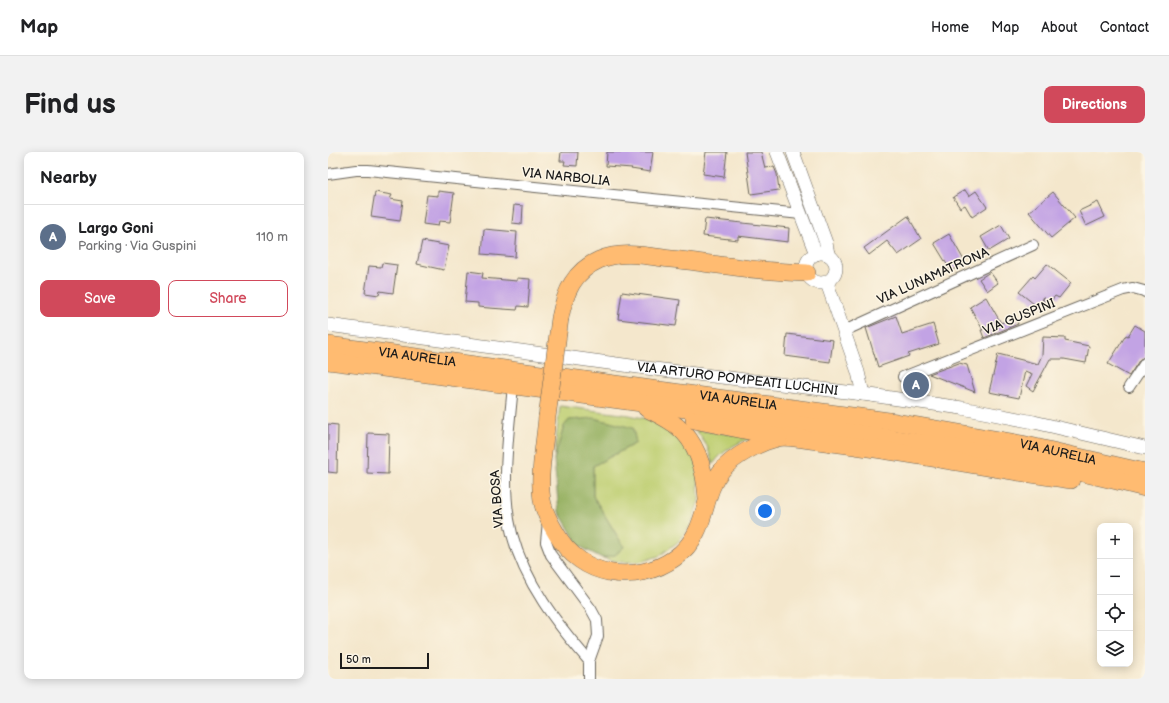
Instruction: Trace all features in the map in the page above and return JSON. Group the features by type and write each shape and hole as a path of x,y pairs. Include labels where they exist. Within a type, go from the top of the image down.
{"highway":[{"path":"779,437 733,459 719,474 707,498 704,513 696,534 685,549 673,559 661,566 629,573 606,571 585,564 560,540 548,519 542,501 541,487 547,417 560,318 568,290 583,270 599,260 615,255 638,255 758,270 807,274"},
{"name":"VIA AURELIA","path":"328,345 926,427 1022,444 1145,472"},
{"name":"VIA AURELIA","path":"328,361 851,432 988,454 1068,469 1145,488"},
{"path":"637,403 699,422 779,437 887,450 1145,492"},
{"path":"637,403 675,424 689,439 694,446 704,474 707,498"}],"street":[{"path":"778,152 801,214 822,254 835,261 835,276 827,283 822,284 813,281 807,274 806,264 808,260 822,254 826,243 794,152"},
{"name":"VIA NARBOLIA","path":"328,174 368,170 801,214"},
{"name":"VIA LUNAMATRONA","path":"844,331 1033,245"},
{"path":"827,283 858,372 863,394"},
{"name":"VIA GUSPINI","path":"903,377 1123,290 1133,288 1145,292"},
{"name":"VIA ARTURO POMPEATI LUCHINI","path":"328,324 646,368 863,394 962,408 1016,418 1145,448"},
{"path":"1129,387 1145,363"},
{"name":"VIA BOSA","path":"513,385 507,449 508,503 512,534 528,574 543,600 567,635 589,661"},
{"path":"548,519 546,542 551,555 591,609 597,620 598,636 589,661 589,679"}],"green space":[{"path":"560,406 629,415 668,425 697,459 699,500 691,525 678,542 659,556 640,562 620,562 602,558 615,555 624,547 593,496 593,466 636,443 564,426 554,460"},
{"path":"594,418 633,428 636,443 593,466 593,496 624,547 615,555 602,558 579,546 559,512 554,460 564,426 569,420"},
{"path":"696,430 753,437 731,448 721,455 713,464 707,446"}],"building":[{"path":"561,152 578,152 577,166 564,165 565,161 560,161"},
{"path":"607,152 653,152 650,172 631,169 632,168 606,166"},
{"path":"706,152 727,152 724,177 703,174"},
{"path":"745,152 761,152 765,168 774,167 777,174 779,190 751,194"},
{"path":"965,190 969,196 976,191 987,207 972,217 965,205 960,208 953,197"},
{"path":"438,191 454,193 450,222 439,221 438,226 423,224 427,195 438,196"},
{"path":"375,192 392,195 390,199 403,201 400,221 371,217"},
{"path":"1053,192 1075,218 1051,238 1029,212"},
{"path":"1098,202 1105,217 1086,226 1079,211"},
{"path":"514,205 523,206 522,224 512,223"},
{"path":"908,216 921,239 898,255 887,241 869,255 864,248"},
{"path":"705,219 789,228 788,242 738,236 738,240 703,236"},
{"path":"1001,225 1009,239 989,251 981,237"},
{"path":"484,229 517,232 515,257 482,254"},
{"path":"949,234 965,262 951,271 934,243"},
{"path":"422,241 449,246 444,270 417,264"},
{"path":"382,263 397,265 393,293 380,291 379,295 365,293 369,266 381,267"},
{"path":"1047,264 1071,283 1059,298 1055,296 1044,309 1044,296 1039,308 1019,292 1033,276 1035,278"},
{"path":"468,271 483,273 482,278 517,281 517,278 530,279 528,307 518,306 517,310 489,308 478,307 478,303 465,302"},
{"path":"990,272 998,283 987,291 979,279"},
{"path":"622,292 680,300 676,326 618,319"},
{"path":"986,297 1001,323 1016,317 1018,324 984,338 981,330 983,330 970,307"},
{"path":"896,316 902,334 933,324 939,344 908,354 909,356 878,367 866,328"},
{"path":"1135,325 1145,331 1145,357 1140,359 1129,376 1108,364 1126,335 1128,336"},
{"path":"787,334 833,340 830,362 785,356"},
{"path":"1043,337 1065,338 1065,341 1089,346 1086,363 1064,359 1050,359 1033,391 1026,386 1032,374 1025,371 1019,398 989,392 998,354 1038,364 1042,355"},
{"path":"959,363 967,365 975,392 929,374"},
{"path":"328,424 338,425 337,473 328,472"},
{"path":"368,433 389,434 388,474 367,473"}],"place":[{"name":"Largo Goni","path":"916,385"}]}
